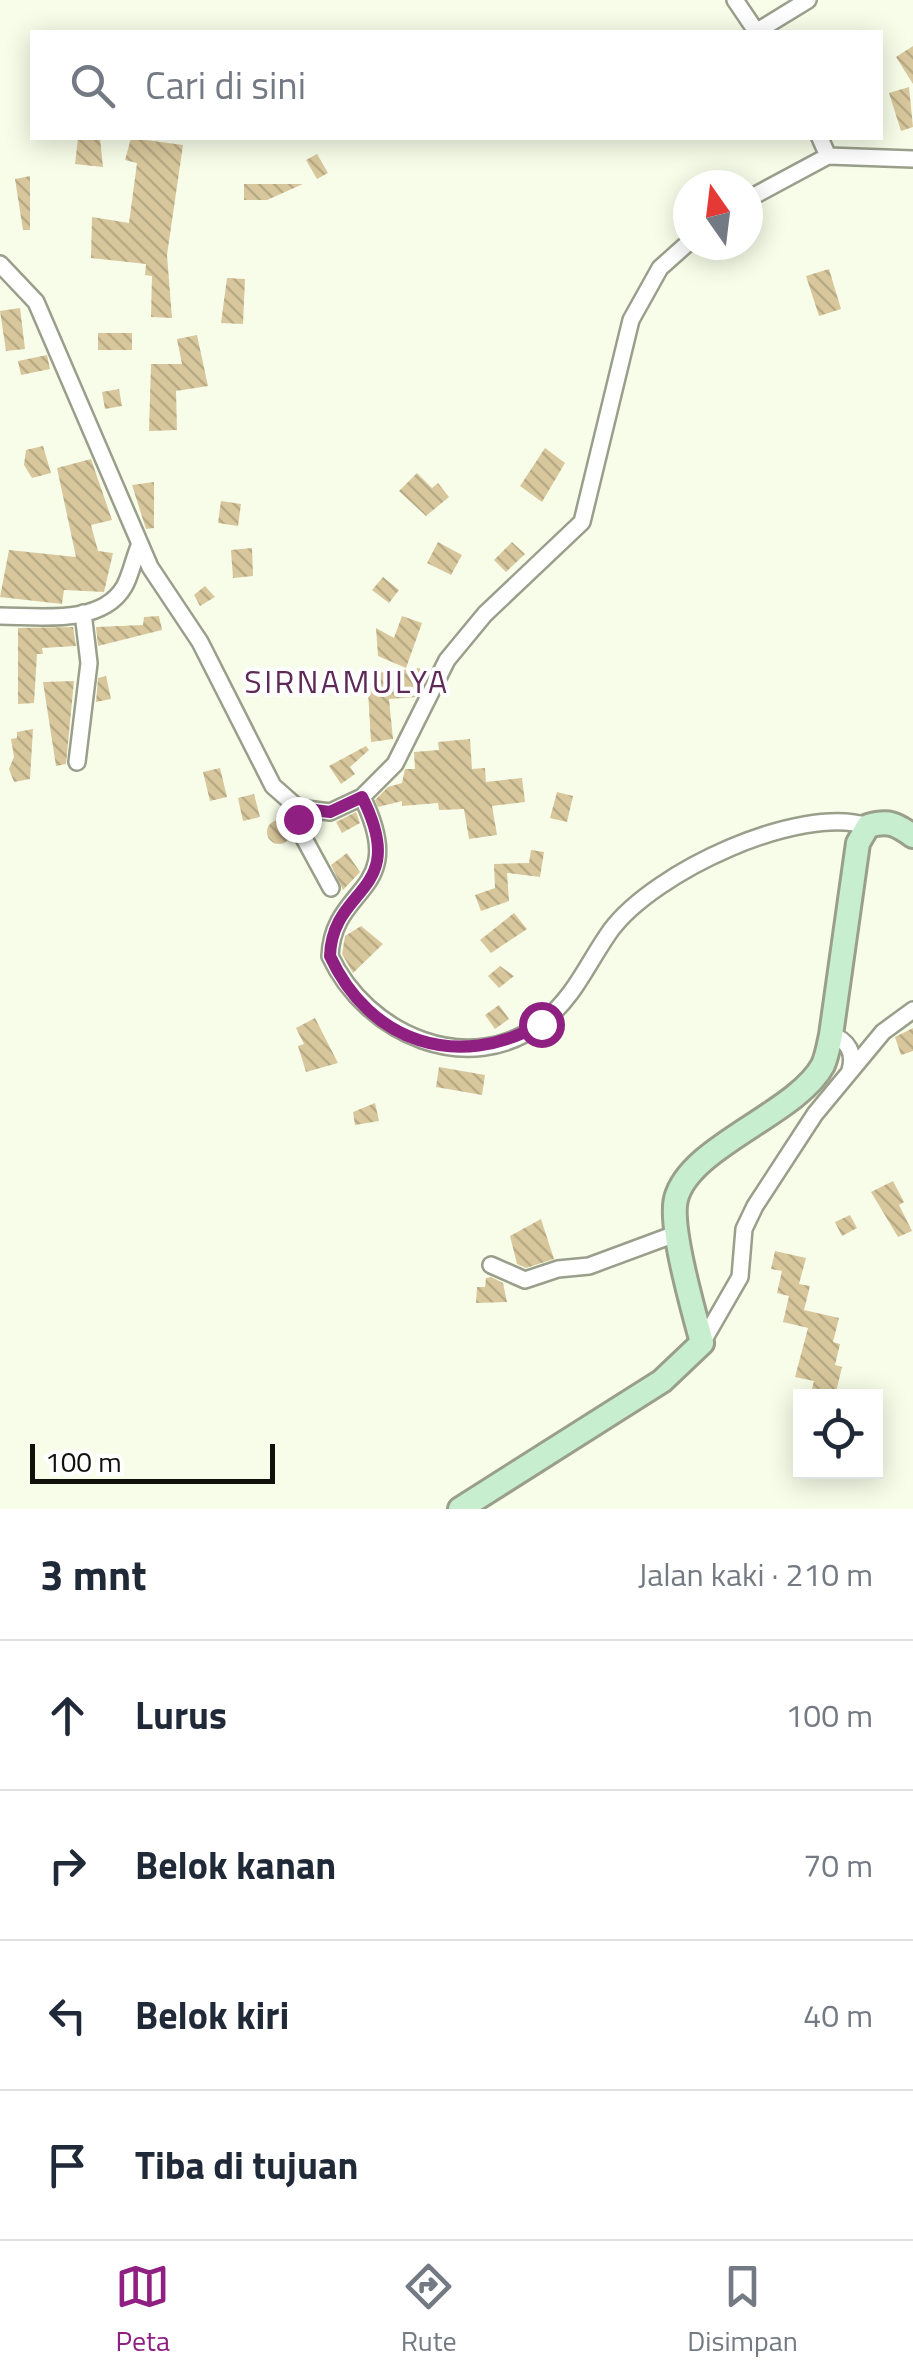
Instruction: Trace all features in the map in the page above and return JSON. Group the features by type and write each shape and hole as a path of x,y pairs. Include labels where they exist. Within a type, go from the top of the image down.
{"main road":[{"path":"460,1509 662,1382 702,1343 678,1233 676,1198 701,1163 802,1090 822,1065 831,1035 848,892 858,843 868,826 895,823 913,836"}],"street":[{"path":"735,0 755,30"},
{"path":"759,30 808,0"},
{"path":"821,140 828,156"},
{"path":"763,190 828,156 913,160"},
{"path":"0,264 36,302 140,544 173,606 200,642 273,786 298,808 330,812 362,797 395,764 447,660 485,614 582,522 631,320 660,268 673,256"},
{"path":"0,616 101,609 116,598 140,544"},
{"path":"77,762 89,663 83,612"},
{"path":"362,797 379,838 379,854 376,873 333,936 330,956 336,969 361,1005 396,1030 450,1046 479,1049 511,1041 541,1024 571,998 612,928 688,865 748,841 826,821 848,820 868,826"},
{"path":"298,808 300,830 331,888"},
{"path":"702,1343 740,1277 744,1229 755,1206 815,1114 883,1032 913,1010"},
{"path":"831,1035 849,1047 854,1058 848,1074"},
{"path":"491,1265 525,1280 558,1268 589,1266 678,1233"}],"building":[{"path":"913,46 913,84 896,57"},
{"path":"909,87 913,127 901,131 889,93"},
{"path":"78,140 100,140 103,167 75,164"},
{"path":"130,140 183,145 167,255 172,318 151,317 152,276 145,275 146,264 91,258 92,217 129,223 137,163 125,160"},
{"path":"317,154 328,173 317,179 306,160"},
{"path":"30,176 30,230 23,230 15,179"},
{"path":"244,184 303,184 267,200 244,200"},
{"path":"829,269 841,309 819,316 806,276"},
{"path":"227,278 245,279 243,324 221,323"},
{"path":"20,308 25,349 6,351 0,311"},
{"path":"98,333 132,333 132,350 98,350"},
{"path":"197,335 208,386 176,391 177,430 149,431 151,364 182,364 177,339"},
{"path":"47,355 50,369 21,375 18,361"},
{"path":"119,389 122,406 105,409 102,392"},
{"path":"43,446 51,473 32,478 24,465 26,450"},
{"path":"545,448 565,463 542,502 520,486"},
{"path":"91,459 112,520 91,525 98,551 113,553 104,592 64,590 62,604 0,597 9,550 76,557 57,468"},
{"path":"417,473 432,488 438,483 449,497 426,516 399,491"},
{"path":"154,482 154,528 146,529 132,485"},
{"path":"221,501 241,504 238,526 218,523"},
{"path":"438,542 462,555 451,575 427,563"},
{"path":"512,542 525,554 506,572 494,560"},
{"path":"252,548 253,576 233,578 231,550"},
{"path":"383,577 399,590 389,603 372,590"},
{"path":"205,586 215,597 200,606 194,595"},
{"path":"159,616 162,630 98,646 96,627 143,625 144,617"},
{"path":"402,616 422,623 406,668 378,656 376,628 394,638"},
{"path":"73,627 76,646 42,648 43,654 37,654 34,703 18,704 18,628"},
{"path":"420,668 422,686 416,697 389,699 393,739 371,742 367,674"},
{"path":"106,676 111,699 96,702 98,678"},
{"path":"74,681 66,764 56,766 43,682"},
{"path":"33,729 30,779 14,782 9,769 14,757 11,739 17,738 17,732"},
{"path":"470,739 472,769 485,768 486,782 522,778 525,802 492,806 497,835 469,839 464,809 439,810 438,803 402,806 402,801 378,807 375,800 388,787 402,783 405,769 415,769 414,752 439,750 438,742"},
{"path":"366,746 369,750 350,767 355,774 341,784 329,766"},
{"path":"220,768 227,797 210,801 203,772"},
{"path":"557,792 573,796 567,822 550,818"},
{"path":"254,794 260,817 243,821 238,798"},
{"path":"356,812 360,823 342,833 336,822"},
{"path":"279,820 291,832 279,844 267,832"},
{"path":"531,850 544,852 540,877 507,873 509,901 481,911 475,895 495,888 494,864 529,863"},
{"path":"347,853 360,872 343,890 331,865"},
{"path":"514,913 527,929 491,953 480,940"},
{"path":"361,926 383,944 353,973 342,954 345,936"},
{"path":"500,966 514,976 499,988 488,976"},
{"path":"499,1005 509,1019 495,1029 485,1015"},
{"path":"315,1018 338,1063 306,1072 298,1046 304,1044 296,1028"},
{"path":"913,1028 913,1051 901,1055 895,1037"},
{"path":"439,1067 485,1075 482,1095 436,1087"},
{"path":"375,1103 379,1121 355,1125 353,1112"},
{"path":"893,1181 912,1231 898,1237 871,1192"},
{"path":"850,1215 857,1228 842,1236 835,1222"},
{"path":"541,1219 554,1259 526,1268 517,1264 510,1236"},
{"path":"775,1251 806,1258 799,1284 810,1286 804,1310 839,1318 833,1342 840,1344 835,1365 842,1367 837,1389 812,1389 814,1381 795,1377 808,1328 783,1322 789,1296 777,1293 782,1271 771,1269"},
{"path":"486,1278 503,1283 507,1302 476,1303 477,1287 485,1287"}],"district":[{"name":"SIRNAMULYA","path":"347,682"}],"route":[{"path":"298,819 298,808 330,812 362,797 368,809 379,838 376,873 340,921 330,956 361,1005 376,1019 415,1037 479,1049 511,1041 541,1024"}]}
